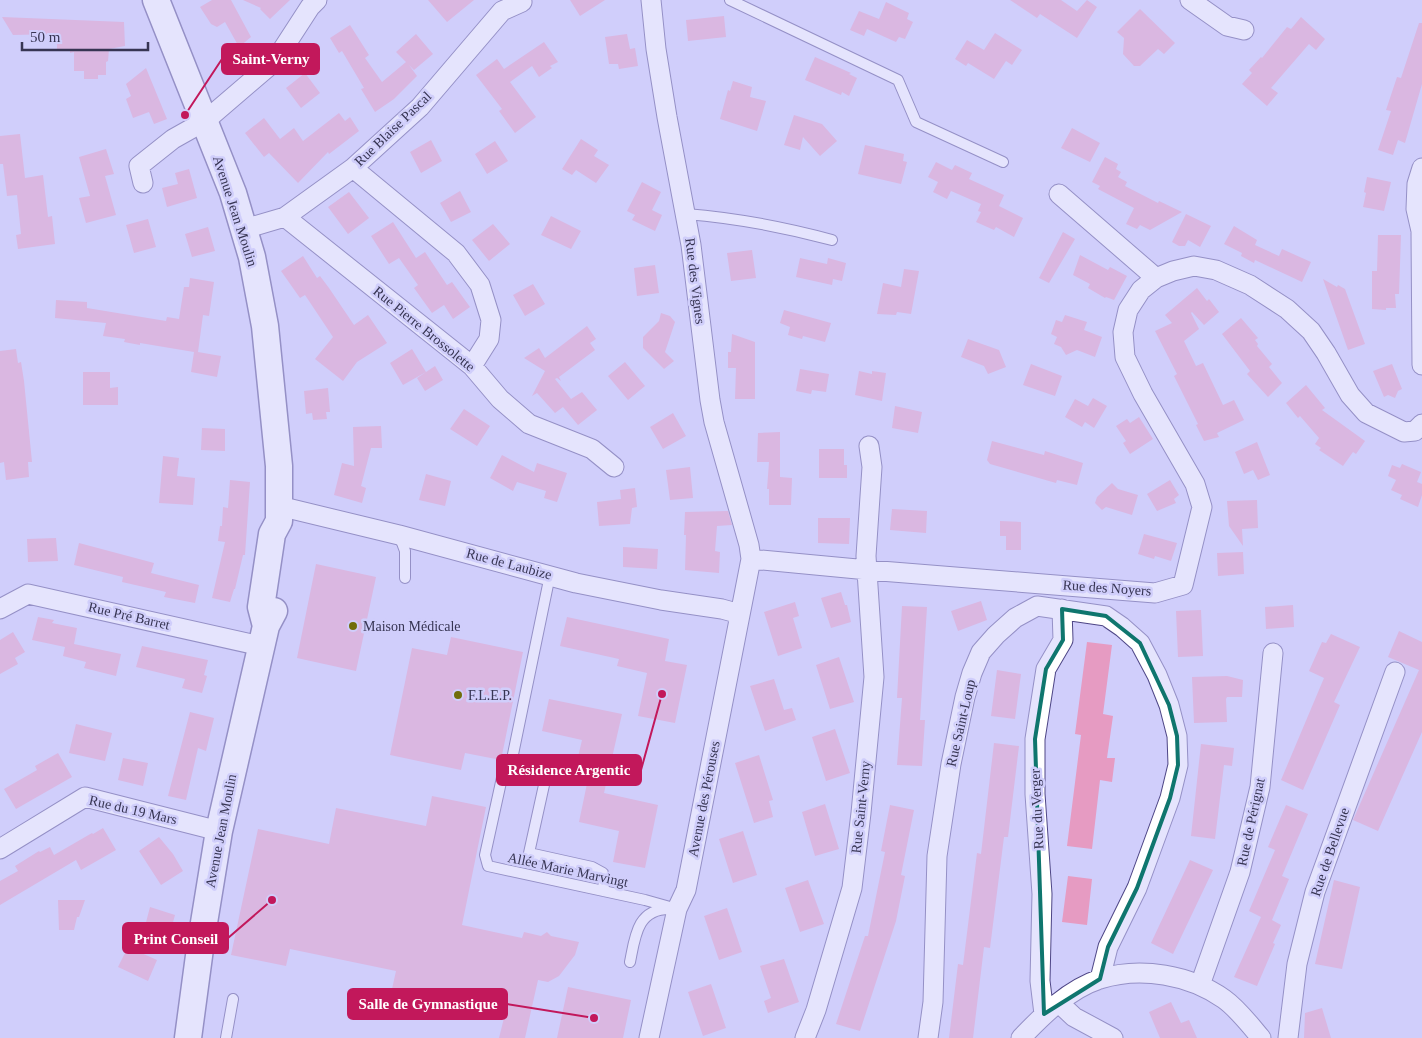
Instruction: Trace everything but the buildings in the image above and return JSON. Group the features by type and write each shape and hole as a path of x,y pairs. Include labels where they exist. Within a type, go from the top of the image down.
{"main road":[{"name":"Avenue Jean Moulin","path":"156,0 233,193 252,256 265,326 279,466 279,513 286,528 283,561 274,612 264,636 219,831 188,1038"}],"street":[{"path":"143,183 139,166 173,139 205,121 275,60 310,7 317,0"},
{"name":"Rue des Vignes","path":"651,0 656,49 667,117 686,214 711,407 749,545 751,559"},
{"path":"1190,0 1227,26 1244,30"},
{"name":"Rue Blaise Pascal","path":"244,229 285,217 353,168 420,106 502,11 522,2"},
{"path":"353,168 456,253 480,286 491,320 489,339 472,366"},
{"path":"1422,168 1417,184 1416,209 1421,231 1422,365"},
{"path":"1059,194 1156,278"},
{"name":"Rue Pierre Brossolette","path":"285,217 472,366 500,399 529,424 592,448 614,467"},
{"name":"Rue des Noyers","path":"751,559 1156,593 1183,585 1202,507 1195,484 1143,394 1125,357 1123,332 1128,310 1141,290 1156,278 1173,271 1194,266 1216,270 1250,285 1287,309 1311,331 1350,395 1366,413 1404,432 1415,431 1422,424"},
{"name":"Rue Saint-Verny","path":"805,1038 822,991 852,888 861,813 874,677 866,556 872,467 870,446"},
{"name":"Rue de Laubize","path":"279,513 399,534 576,583 722,609 740,614"},
{"name":"Avenue des Pérouses","path":"649,1038 677,909 686,890 751,559"},
{"path":"1038,583 1037,606 1106,616 1122,626 1140,643 1157,675 1169,705 1177,736 1178,765 1170,798 1137,888 1108,947 1100,979"},
{"name":"Rue Pré Barret","path":"0,609 28,594 264,636"},
{"name":"Rue Saint-Loup","path":"928,1038 934,1002 937,856 951,764 965,697 972,673 982,652 996,635 1015,618 1037,606"},
{"name":"Rue du Verger","path":"1044,1014 1040,981 1042,894 1035,794 1035,739 1046,669 1063,640 1062,609"},
{"name":"Rue de Pérignat","path":"1200,984 1240,872 1260,787 1273,653"},
{"name":"Rue de Bellevue","path":"1288,1038 1297,964 1315,892 1395,672"},
{"name":"Rue du 19 Mars","path":"0,849 85,797 219,831"},
{"path":"1021,1038 1044,1014 1072,993 1100,979 1152,973 1200,984 1225,1000 1261,1038"},
{"path":"1059,1003 1074,1017 1113,1038"}],"lane":[{"path":"730,0 898,80 916,122 1003,162"},
{"path":"686,214 721,216 794,230 832,240"},
{"path":"399,534 405,551 406,578"},
{"path":"511,764 550,575"},
{"name":"Allée Marie Marvingt","path":"503,773 485,855 488,866 677,909"},
{"path":"544,785 529,852 592,867 603,873 604,891"},
{"path":"630,962 637,931 645,917 658,909 677,909"},
{"path":"226,1038 232,999"}],"highlighted area":[{"path":"1062,609 1106,616 1140,643 1169,705 1177,736 1178,765 1170,798 1137,888 1108,947 1100,979 1044,1014 1035,739 1046,669 1063,640"}],"place":[{"name":"Saint-Verny","path":"185,115"},
{"name":"Maison Médicale","path":"353,626"},
{"name":"Résidence Argentic","path":"662,694"},
{"name":"F.L.E.P.","path":"458,695"},
{"name":"Print Conseil","path":"272,900"},
{"name":"Salle de Gymnastique","path":"594,1018"}]}
